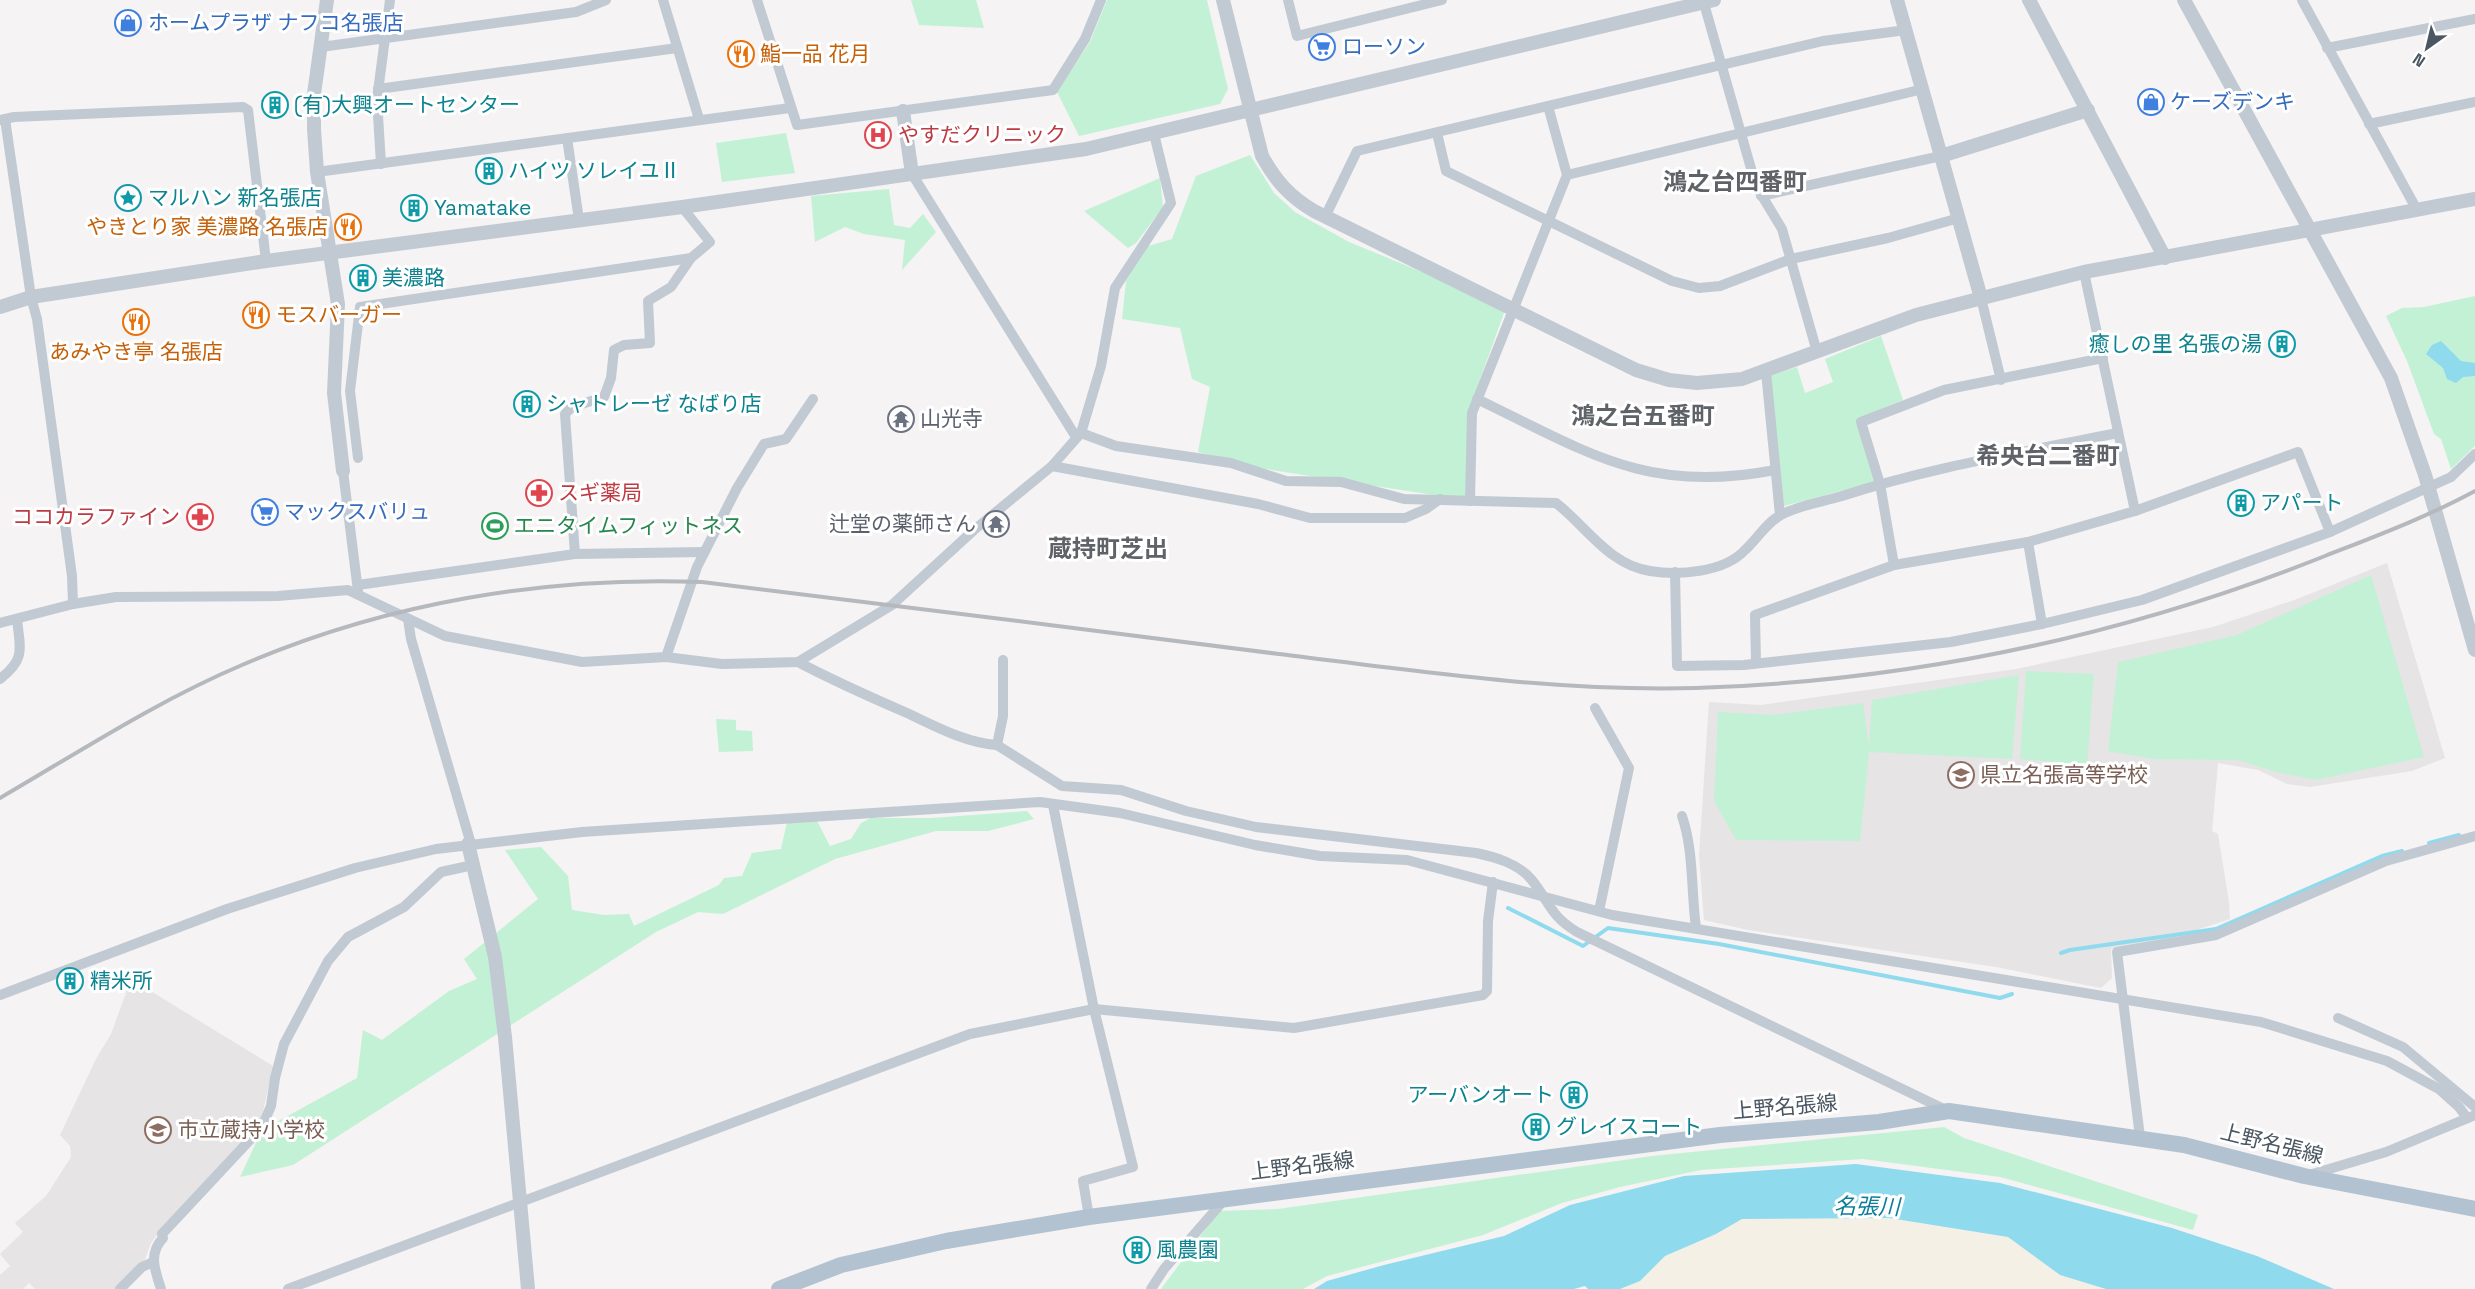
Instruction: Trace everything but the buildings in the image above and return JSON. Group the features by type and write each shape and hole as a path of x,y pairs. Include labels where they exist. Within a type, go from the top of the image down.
{"main road":[{"name":"上野名張線","path":"778,1289 841,1265 946,1241 1089,1216 1720,1136 1879,1122 1949,1111 2184,1145 2304,1176 2475,1209"}],"street":[{"path":"327,0 314,94 317,172 331,253 338,329 334,393 358,589"},
{"path":"381,164 377,123 378,89 390,0"},
{"path":"321,47 576,12 606,0"},
{"path":"663,0 699,119"},
{"path":"757,0 797,125 1053,90 1085,39 1101,0"},
{"path":"1223,0 1262,156 1275,178 1292,196 1325,217 1636,370 1669,380 1713,383 1766,372 1890,323 2084,272 2475,199"},
{"path":"1288,0 1297,36 1442,0"},
{"path":"1897,0 1981,298 2001,380"},
{"path":"2029,0 2165,258"},
{"path":"2184,0 2391,378 2425,475 2475,650"},
{"path":"2302,0 2417,210"},
{"path":"0,307 31,297 266,261 682,207 1086,149 1251,112 1412,70 1707,1 1721,63 1756,186 1782,229 1816,352"},
{"path":"2327,48 2475,19"},
{"path":"1325,217 1357,151 1823,40 1906,30"},
{"path":"378,89 677,48"},
{"path":"1568,176 1923,89"},
{"path":"2369,124 2475,102"},
{"path":"1470,501 1472,412 1512,308 1568,176 1548,106"},
{"path":"73,604 72,576 37,319 31,297 3,120 243,107 248,110 266,261"},
{"path":"317,172 790,108"},
{"path":"1761,196 1941,156 2088,110"},
{"path":"903,111 912,174 1078,435 1116,446 1231,463 1286,481 1341,482 1404,499 1556,503 1610,552 1638,568 1675,572 1705,569 1732,561 1779,515 1880,484 2117,433"},
{"path":"1437,133 1446,171 1672,281 1690,287 1709,288 1730,284 1791,260 1888,238 1959,218"},
{"path":"798,662 892,605 974,530 1052,466 1078,435 1101,366 1115,288 1171,203 1154,134"},
{"path":"567,138 579,220"},
{"path":"575,554 565,414 572,407 604,397 612,378 614,350 624,345 650,343 648,301 671,287 691,258 710,243 682,207"},
{"path":"358,458 350,391 360,307 691,258"},
{"path":"2084,272 2135,511"},
{"path":"1894,565 1880,484 1861,422 1944,390 2103,358"},
{"path":"1766,372 1779,515"},
{"path":"666,657 687,593 704,552 737,488 764,444 786,439 813,399"},
{"path":"1477,399 1593,455 1640,471 1701,478 1742,476 1775,470"},
{"path":"1756,663 1755,615 1894,565 2028,542 2135,511 2298,452 2330,532"},
{"path":"1675,572 1677,666 1756,663 1950,642 2042,624 2142,600 2330,532 2451,477 2475,454"},
{"path":"1052,466 1258,504 1310,518 1405,518 1426,509 1441,499"},
{"path":"2028,542 2042,624"},
{"path":"0,623 73,604 116,597 278,596 348,591 575,554 704,552"},
{"path":"358,589 408,619 445,636 582,662 666,657 722,664 798,662 935,726 985,744 997,745 1062,786 1121,790 1186,811 1256,827 1492,856 1508,862 1530,878 1561,922 1591,940 1949,1111"},
{"path":"0,679 15,667 20,659 17,619"},
{"path":"408,619 411,639 470,844 495,957 528,1289"},
{"path":"997,745 1003,716 1003,660"},
{"path":"1595,708 1629,768 1599,911"},
{"path":"0,995 227,909 320,878 436,849 582,832 1040,802 1053,806 1120,813 1244,842 1320,856 1407,860 1493,882 1543,898 1599,911 2262,1022 2377,1057 2439,1089 2471,1117 2386,1152 2304,1176"},
{"path":"1053,806 1094,1009 1133,1167 1083,1181 1089,1216"},
{"path":"1682,816 1689,836 1691,893 1696,928"},
{"path":"2140,1137 2117,952 2216,935 2386,861 2475,836"},
{"path":"161,1289 153,1262 162,1234 267,1120 284,1044 328,961 348,937 404,907 441,872 473,865"},
{"path":"288,1289 970,1034 1094,1009 1294,1028 1477,997 1487,991 1488,921 1493,882"},
{"path":"2338,1018 2403,1047 2475,1107"},
{"path":"1151,1289 1164,1269 1226,1198"},
{"path":"120,1289 142,1267 153,1262"}],"shaded area":[{"name":"県立名張高等学校","path":"2387,563 2445,758 2412,771 2310,787 2287,784 2258,770 2218,763 2212,831 2218,834 2230,919 2168,939 2111,949 2112,978 2101,988 1996,967 1748,930 1704,920 1699,855 1709,702 1761,705 2016,669 2213,627 2297,599"},
{"name":"市立蔵持小学校","path":"131,979 273,1066 261,1121 159,1232 151,1243 144,1262 116,1289 35,1289 29,1283 23,1289 0,1289 0,1275 10,1266 0,1254 23,1232 15,1223 46,1196 71,1157 70,1146 60,1135 96,1059 111,1034"}],"green space":[{"path":"911,0 976,0 984,28 919,25"},
{"path":"1107,0 1207,0 1228,89 1220,104 1079,136 1057,92 1090,42"},
{"path":"786,133 795,173 722,182 716,143"},
{"path":"1250,155 1274,193 1295,212 1349,242 1444,281 1505,310 1468,413 1466,500 1265,469 1198,452 1210,387 1192,379 1180,328 1122,319 1126,281 1148,246 1172,239 1196,176"},
{"path":"1160,178 1163,207 1136,243 1128,248 1084,211"},
{"path":"889,189 894,225 910,228 923,214 936,232 902,270 905,240 864,234 845,227 815,242 811,196"},
{"path":"2475,296 2475,446 2451,469 2441,439 2434,434 2407,361 2386,316 2402,308 2424,307"},
{"path":"1881,336 1903,400 1858,419 1875,482 1784,506 1770,376 1797,367 1805,393 1833,382 1825,359"},
{"path":"2371,575 2424,757 2316,780 2276,772 2238,760 2154,759 2108,751 2118,662 2237,635"},
{"path":"2026,671 2094,674 2087,765 2020,759"},
{"path":"2019,675 2012,759 1869,752 1860,841 1736,840 1714,801 1718,712 1775,715 1863,703 1869,747 1872,700"},
{"path":"716,719 736,720 736,730 752,731 753,751 719,752"},
{"path":"1027,811 1034,819 988,831 936,831 835,859 723,914 698,912 656,932 293,1165 240,1177 262,1130 357,1078 363,1030 382,1040 449,991 477,979 464,959 538,899 505,850 541,847 568,876 572,910 604,915 629,914 634,926 719,885 724,878 742,876 752,853 781,849 787,822 817,821 830,846 851,839 861,823 871,818 931,818"},
{"path":"1944,1127 1964,1138 2198,1215 2193,1230 2000,1177 1863,1159 1701,1170 1620,1187 1562,1203 1483,1235 1327,1276 1303,1289 1161,1289 1219,1211 1278,1209 1652,1156"}],"sand":[{"path":"1889,1218 2008,1237 2060,1275 2106,1289 1620,1289 1640,1281 1665,1256 1716,1234 1742,1219"}],"water":[{"path":"2441,341 2461,361 2475,363 2475,376 2463,377 2456,383 2447,379 2443,368 2426,354 2432,345"},
{"name":"名張川","path":"1856,1164 2000,1183 2172,1228 2257,1256 2334,1289 2106,1289 2060,1275 2008,1237 1889,1218 1742,1219 1716,1234 1665,1256 1640,1281 1620,1289 1588,1289 1585,1286 1574,1289 1314,1289 1327,1281 1384,1265 1504,1236 1570,1205 1684,1176"}],"waterway":[{"path":"2429,843 2459,835"},
{"path":"2061,953 2216,929 2382,856 2402,851"},
{"path":"1508,908 1583,946 1608,928 1719,944 2000,998 2012,994"}],"railway":[{"path":"0,798 179,694 297,643 409,610 525,589 643,581 702,582 1487,679 1592,687 1644,688 1778,684 1937,665 2094,632 2248,585 2401,526 2475,491"}],"place":[{"name":"ホームプラザ ナフコ名張店","path":"128,23"},
{"name":"ローソン","path":"1322,47"},
{"name":"鮨一品 花月","path":"741,54"},
{"name":"ケーズデンキ","path":"2151,102"},
{"name":"(有)大興オートセンター","path":"275,105"},
{"name":"やすだクリニック","path":"878,135"},
{"name":"ハイツ ソレイユⅡ","path":"489,171"},
{"name":"マルハン 新名張店","path":"128,198"},
{"name":"Yamatake","path":"414,208"},
{"name":"やきとり家 美濃路 名張店","path":"348,227"},
{"name":"美濃路","path":"363,278"},
{"name":"モスバーガー","path":"256,315"},
{"name":"あみやき亭 名張店","path":"136,322"},
{"name":"癒しの里 名張の湯","path":"2282,344"},
{"name":"シャトレーゼ なばり店","path":"527,404"},
{"name":"山光寺","path":"901,419"},
{"name":"スギ薬局","path":"539,493"},
{"name":"アパート","path":"2241,503"},
{"name":"マックスバリュ","path":"265,512"},
{"name":"ココカラファイン","path":"200,517"},
{"name":"辻堂の薬師さん","path":"996,524"},
{"name":"エニタイムフィットネス","path":"495,526"},
{"name":"県立名張高等学校","path":"1961,775"},
{"name":"精米所","path":"70,981"},
{"name":"アーバンオート","path":"1574,1095"},
{"name":"グレイスコート","path":"1536,1127"},
{"name":"市立蔵持小学校","path":"158,1130"},
{"name":"風農園","path":"1137,1250"}],"district":[{"name":"鴻之台四番町","path":"1735,182"},
{"name":"鴻之台五番町","path":"1643,416"},
{"name":"希央台二番町","path":"2048,456"},
{"name":"蔵持町芝出","path":"1108,549"}]}
